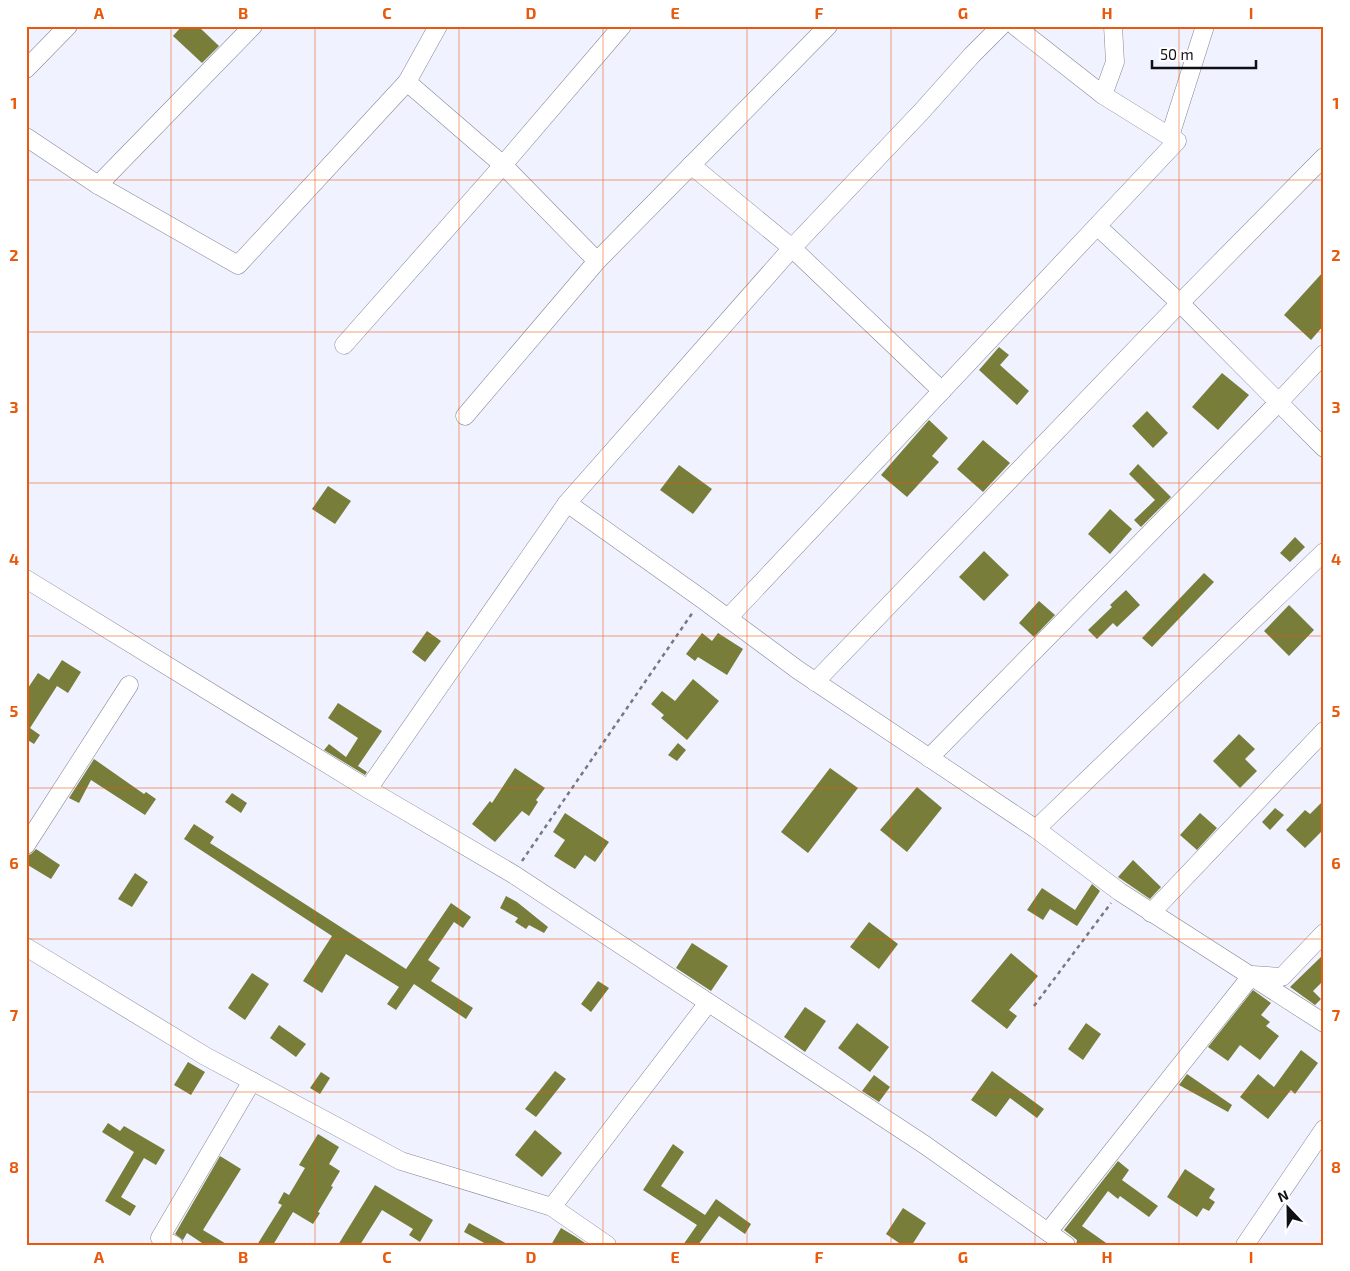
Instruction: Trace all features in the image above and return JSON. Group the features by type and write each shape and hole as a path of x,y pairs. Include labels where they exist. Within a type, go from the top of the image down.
{"street":[{"path":"26,69 68,26"},
{"path":"98,185 253,26"},
{"path":"26,137 98,185 238,265 407,82 439,26"},
{"path":"344,345 503,165 622,26"},
{"path":"465,416 597,261 828,26"},
{"path":"368,789 567,503 792,248 1001,26"},
{"path":"728,618 1177,140 1103,94 1014,26"},
{"path":"1103,94 1115,62 1112,26"},
{"path":"1170,136 1205,26"},
{"path":"407,82 503,165 597,261"},
{"path":"815,682 1180,303 1324,157"},
{"path":"691,165 792,248 942,391"},
{"path":"1097,226 1180,303 1324,448"},
{"path":"929,758 1324,354"},
{"path":"567,503 815,682 1036,830 1120,892 1324,1023"},
{"path":"1036,830 1324,552"},
{"path":"26,579 368,789 513,874 925,1145 1066,1245"},
{"path":"26,845 129,685"},
{"path":"1151,913 1324,731"},
{"path":"1252,975 1282,977 1324,933"},
{"path":"26,947 205,1056 401,1161 552,1207 607,1245"},
{"path":"1048,1232 1252,975"},
{"path":"552,1207 708,1003"},
{"path":"174,1245 160,1238 252,1081"},
{"path":"1244,1245 1324,1129"}],"path":[{"path":"513,874 702,599"},
{"path":"1034,1006 1120,892"}],"building":[{"path":"182,26 198,26 219,46 202,63 173,36"},
{"path":"1324,271 1324,325 1311,340 1284,315"},
{"path":"999,347 1009,355 1000,365 1029,391 1017,405 979,370"},
{"path":"1222,373 1249,395 1218,430 1192,407"},
{"path":"1147,411 1168,433 1153,448 1132,426"},
{"path":"929,420 948,438 932,456 939,462 907,497 881,475"},
{"path":"983,440 1010,463 983,492 957,469"},
{"path":"1138,464 1171,497 1141,527 1134,520 1155,500 1129,474"},
{"path":"679,465 712,489 693,514 660,490"},
{"path":"328,486 351,501 335,524 312,509"},
{"path":"1110,509 1132,529 1110,554 1088,534"},
{"path":"1295,537 1305,547 1290,562 1280,553"},
{"path":"984,551 1009,575 984,601 959,577"},
{"path":"1204,573 1214,582 1152,647 1142,638"},
{"path":"1126,590 1140,605 1117,627 1113,623 1097,639 1088,630 1112,607 1110,605"},
{"path":"1039,601 1055,615 1034,637 1019,623"},
{"path":"1289,605 1314,630 1289,656 1264,631"},
{"path":"427,631 441,641 425,662 412,652"},
{"path":"702,633 712,641 718,633 743,649 727,675 698,657 695,661 686,654"},
{"path":"62,660 81,672 68,693 57,686 30,728 40,735 34,744 26,739 26,691 38,673 49,680"},
{"path":"693,679 719,701 687,740 661,718 664,715 651,704 662,691 675,701"},
{"path":"338,703 382,731 358,766 367,772 365,775 324,750 329,744 346,757 358,738 328,718"},
{"path":"1239,734 1255,749 1245,759 1257,771 1240,788 1213,761"},
{"path":"678,743 686,750 677,761 668,755"},
{"path":"94,759 144,794 146,792 156,799 145,815 91,780 79,803 69,798"},
{"path":"515,768 545,788 536,800 538,802 529,816 522,811 495,842 472,824 490,801 492,803"},
{"path":"830,768 858,788 808,853 781,832"},
{"path":"917,787 942,808 907,852 880,830"},
{"path":"232,793 247,803 241,813 225,802"},
{"path":"1324,800 1324,829 1305,848 1286,830 1305,810 1310,814"},
{"path":"1275,808 1284,815 1270,830 1262,822"},
{"path":"565,813 609,842 595,862 585,855 575,869 554,856 565,840 553,832"},
{"path":"1200,813 1217,828 1197,850 1180,835"},
{"path":"194,824 214,837 210,843 406,969 451,903 471,917 463,928 454,922 428,960 440,968 431,981 473,1008 466,1019 414,984 396,1010 387,1004 399,987 346,954 322,993 303,981 332,936 184,839"},
{"path":"36,849 60,865 51,879 26,864 26,856"},
{"path":"1133,860 1161,887 1150,899 1118,877"},
{"path":"135,873 148,882 132,907 118,899"},
{"path":"1092,884 1100,891 1077,926 1050,909 1043,920 1027,910 1042,888 1075,910"},
{"path":"506,896 517,902 548,927 544,933 529,925 526,929 515,922 518,918 500,908"},
{"path":"869,922 898,944 879,969 850,947"},
{"path":"692,943 728,966 711,991 676,968"},
{"path":"1011,953 1038,976 1009,1010 1017,1016 1007,1029 971,1001"},
{"path":"1324,954 1324,980 1313,991 1321,999 1315,1005 1290,987"},
{"path":"252,973 269,984 245,1020 228,1008"},
{"path":"598,981 609,988 591,1012 581,1004"},
{"path":"1253,990 1271,1003 1261,1015 1270,1022 1266,1026 1279,1036 1260,1060 1240,1045 1228,1061 1208,1047"},
{"path":"805,1007 826,1021 805,1052 784,1037"},
{"path":"857,1023 889,1047 870,1072 838,1048"},
{"path":"1086,1023 1101,1034 1083,1060 1068,1049"},
{"path":"279,1025 306,1044 296,1057 270,1038"},
{"path":"1301,1050 1318,1063 1295,1094 1291,1090 1268,1119 1240,1097 1258,1074 1274,1087"},
{"path":"188,1062 205,1072 191,1095 174,1085"},
{"path":"555,1071 566,1079 536,1117 525,1109"},
{"path":"992,1071 1044,1109 1037,1118 1010,1098 996,1117 971,1100"},
{"path":"321,1072 330,1078 320,1094 310,1088"},
{"path":"1187,1074 1232,1105 1228,1112 1179,1085"},
{"path":"874,1075 890,1087 879,1102 862,1091"},
{"path":"108,1123 120,1131 124,1126 165,1150 156,1165 144,1158 121,1197 136,1206 130,1216 105,1201 134,1152 102,1132"},
{"path":"535,1130 562,1153 542,1177 515,1155"},
{"path":"318,1134 339,1147 329,1164 340,1171 318,1212 320,1213 313,1224 293,1212 273,1245 257,1245 282,1205 278,1203 284,1192 289,1195 305,1168 299,1165"},
{"path":"673,1144 684,1152 661,1186 705,1215 716,1199 751,1224 745,1234 719,1216 698,1245 683,1245 697,1225 643,1190"},
{"path":"220,1156 241,1169 203,1230 228,1245 205,1245 187,1233 183,1240 175,1234"},
{"path":"1118,1161 1129,1170 1122,1180 1158,1206 1149,1217 1120,1196 1118,1199 1108,1191 1082,1226 1109,1245 1076,1245 1077,1240 1064,1230"},
{"path":"1185,1169 1215,1189 1209,1198 1215,1202 1209,1211 1203,1208 1197,1217 1167,1197"},
{"path":"375,1185 433,1220 420,1242 409,1235 413,1229 382,1210 360,1245 338,1245"},
{"path":"903,1208 926,1223 912,1245 902,1245 886,1234"},
{"path":"469,1223 509,1245 488,1245 464,1232"},
{"path":"561,1228 576,1237 588,1245 551,1245"}]}
